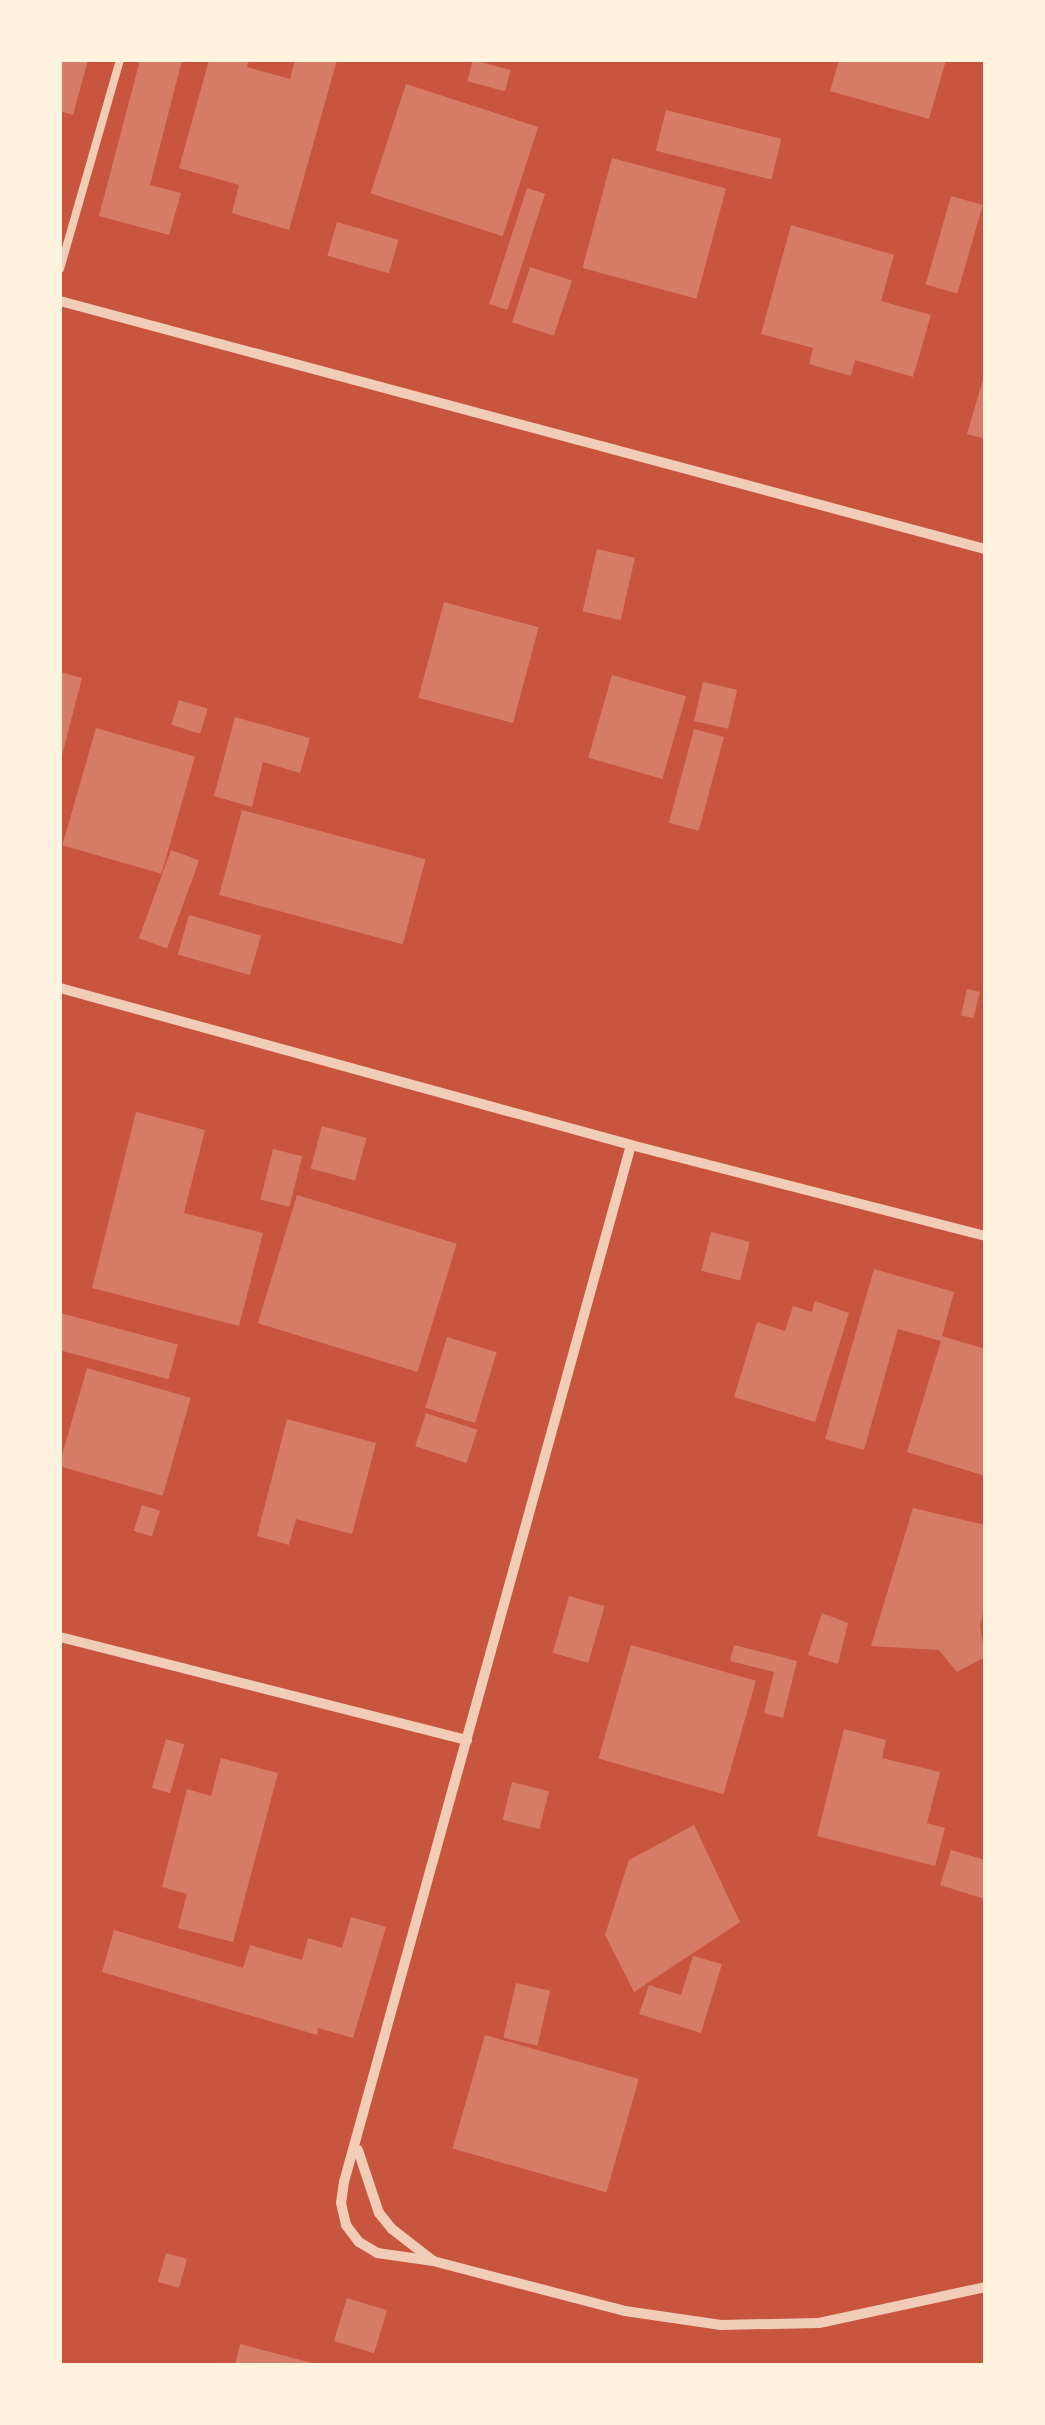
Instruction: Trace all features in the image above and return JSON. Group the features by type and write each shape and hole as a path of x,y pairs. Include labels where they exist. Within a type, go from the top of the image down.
{"street":[{"path":"60,301 985,549"},
{"path":"60,988 631,1146 985,1236"},
{"path":"631,1146 341,2204 346,2224 359,2242 378,2253 433,2260 625,2310 722,2325 818,2323 985,2286"},
{"path":"60,1637 467,1740"},
{"path":"357,2147 379,2213 392,2229 433,2260"}],"lane":[{"path":"60,270 120,60"}],"building":[{"path":"60,60 88,60 73,115 60,111"},
{"path":"140,60 182,60 150,185 181,193 169,235 99,216"},
{"path":"209,60 249,60 247,67 290,79 295,60 337,60 289,230 232,213 239,185 179,168"},
{"path":"473,60 511,70 505,91 467,81"},
{"path":"839,60 946,60 929,119 830,91"},
{"path":"406,84 538,127 503,236 370,193"},
{"path":"666,110 781,139 771,180 656,151"},
{"path":"612,158 726,189 696,299 582,268"},
{"path":"527,188 545,194 507,310 489,304"},
{"path":"951,196 983,205 957,294 926,284"},
{"path":"337,222 399,240 389,273 327,256"},
{"path":"791,225 894,255 881,301 931,315 913,377 855,360 851,376 809,364 813,348 761,334"},
{"path":"530,267 572,281 554,336 512,322"},
{"path":"985,376 985,439 967,434"},
{"path":"597,549 635,558 621,620 583,611"},
{"path":"444,602 539,627 513,723 418,698"},
{"path":"60,672 82,678 61,759 60,759"},
{"path":"612,675 686,696 662,779 588,758"},
{"path":"703,682 737,690 728,729 694,721"},
{"path":"179,700 208,709 200,734 171,725"},
{"path":"235,717 310,738 300,773 263,762 252,807 214,796"},
{"path":"96,728 195,756 161,874 62,845"},
{"path":"694,729 724,737 699,831 669,823"},
{"path":"242,810 426,859 403,944 219,895"},
{"path":"171,850 199,860 167,949 139,938"},
{"path":"189,915 261,936 250,975 178,954"},
{"path":"967,989 980,992 974,1018 961,1015"},
{"path":"136,1112 205,1130 184,1213 263,1233 239,1326 92,1288"},
{"path":"322,1126 366,1138 355,1180 311,1169"},
{"path":"273,1149 302,1156 290,1207 260,1199"},
{"path":"297,1195 457,1244 418,1372 258,1323"},
{"path":"711,1232 750,1242 740,1280 701,1271"},
{"path":"874,1269 954,1292 942,1336 985,1349 985,1476 907,1452 941,1341 898,1329 864,1450 825,1439"},
{"path":"815,1301 849,1313 815,1422 734,1397 757,1322 785,1331 793,1306 812,1312"},
{"path":"60,1313 178,1345 169,1379 60,1350"},
{"path":"447,1337 497,1352 475,1423 425,1408"},
{"path":"87,1368 191,1398 163,1496 60,1466"},
{"path":"426,1413 477,1430 467,1463 415,1446"},
{"path":"287,1419 376,1443 352,1534 296,1519 289,1545 257,1536"},
{"path":"142,1505 160,1511 152,1537 134,1531"},
{"path":"913,1508 985,1525 985,1605 980,1626 985,1657 957,1672 939,1650 871,1646"},
{"path":"569,1596 605,1606 588,1663 553,1653"},
{"path":"822,1613 848,1623 838,1664 808,1655"},
{"path":"631,1645 756,1681 723,1794 598,1758"},
{"path":"734,1645 797,1661 783,1718 764,1713 774,1672 730,1661"},
{"path":"844,1729 886,1740 882,1758 940,1772 927,1823 945,1828 935,1866 817,1836"},
{"path":"166,1739 184,1744 170,1793 152,1788"},
{"path":"221,1758 278,1773 233,1942 178,1928 187,1894 162,1887 187,1789 211,1796"},
{"path":"512,1782 549,1791 539,1829 503,1820"},
{"path":"694,1825 740,1922 634,1992 605,1935 629,1860"},
{"path":"951,1850 985,1860 985,1899 940,1885"},
{"path":"351,1917 386,1927 353,2038 318,2028 317,2035 102,1972 114,1930 243,1968 250,1945 302,1960 308,1938 342,1948"},
{"path":"693,1956 722,1964 701,2033 639,2014 649,1985 681,1995"},
{"path":"516,1983 550,1991 538,2045 503,2038"},
{"path":"485,2035 639,2079 606,2193 452,2148"},
{"path":"166,2253 187,2259 179,2288 158,2282"},
{"path":"347,2298 387,2310 374,2353 334,2341"},
{"path":"240,2344 316,2364 316,2365 235,2365"}]}
